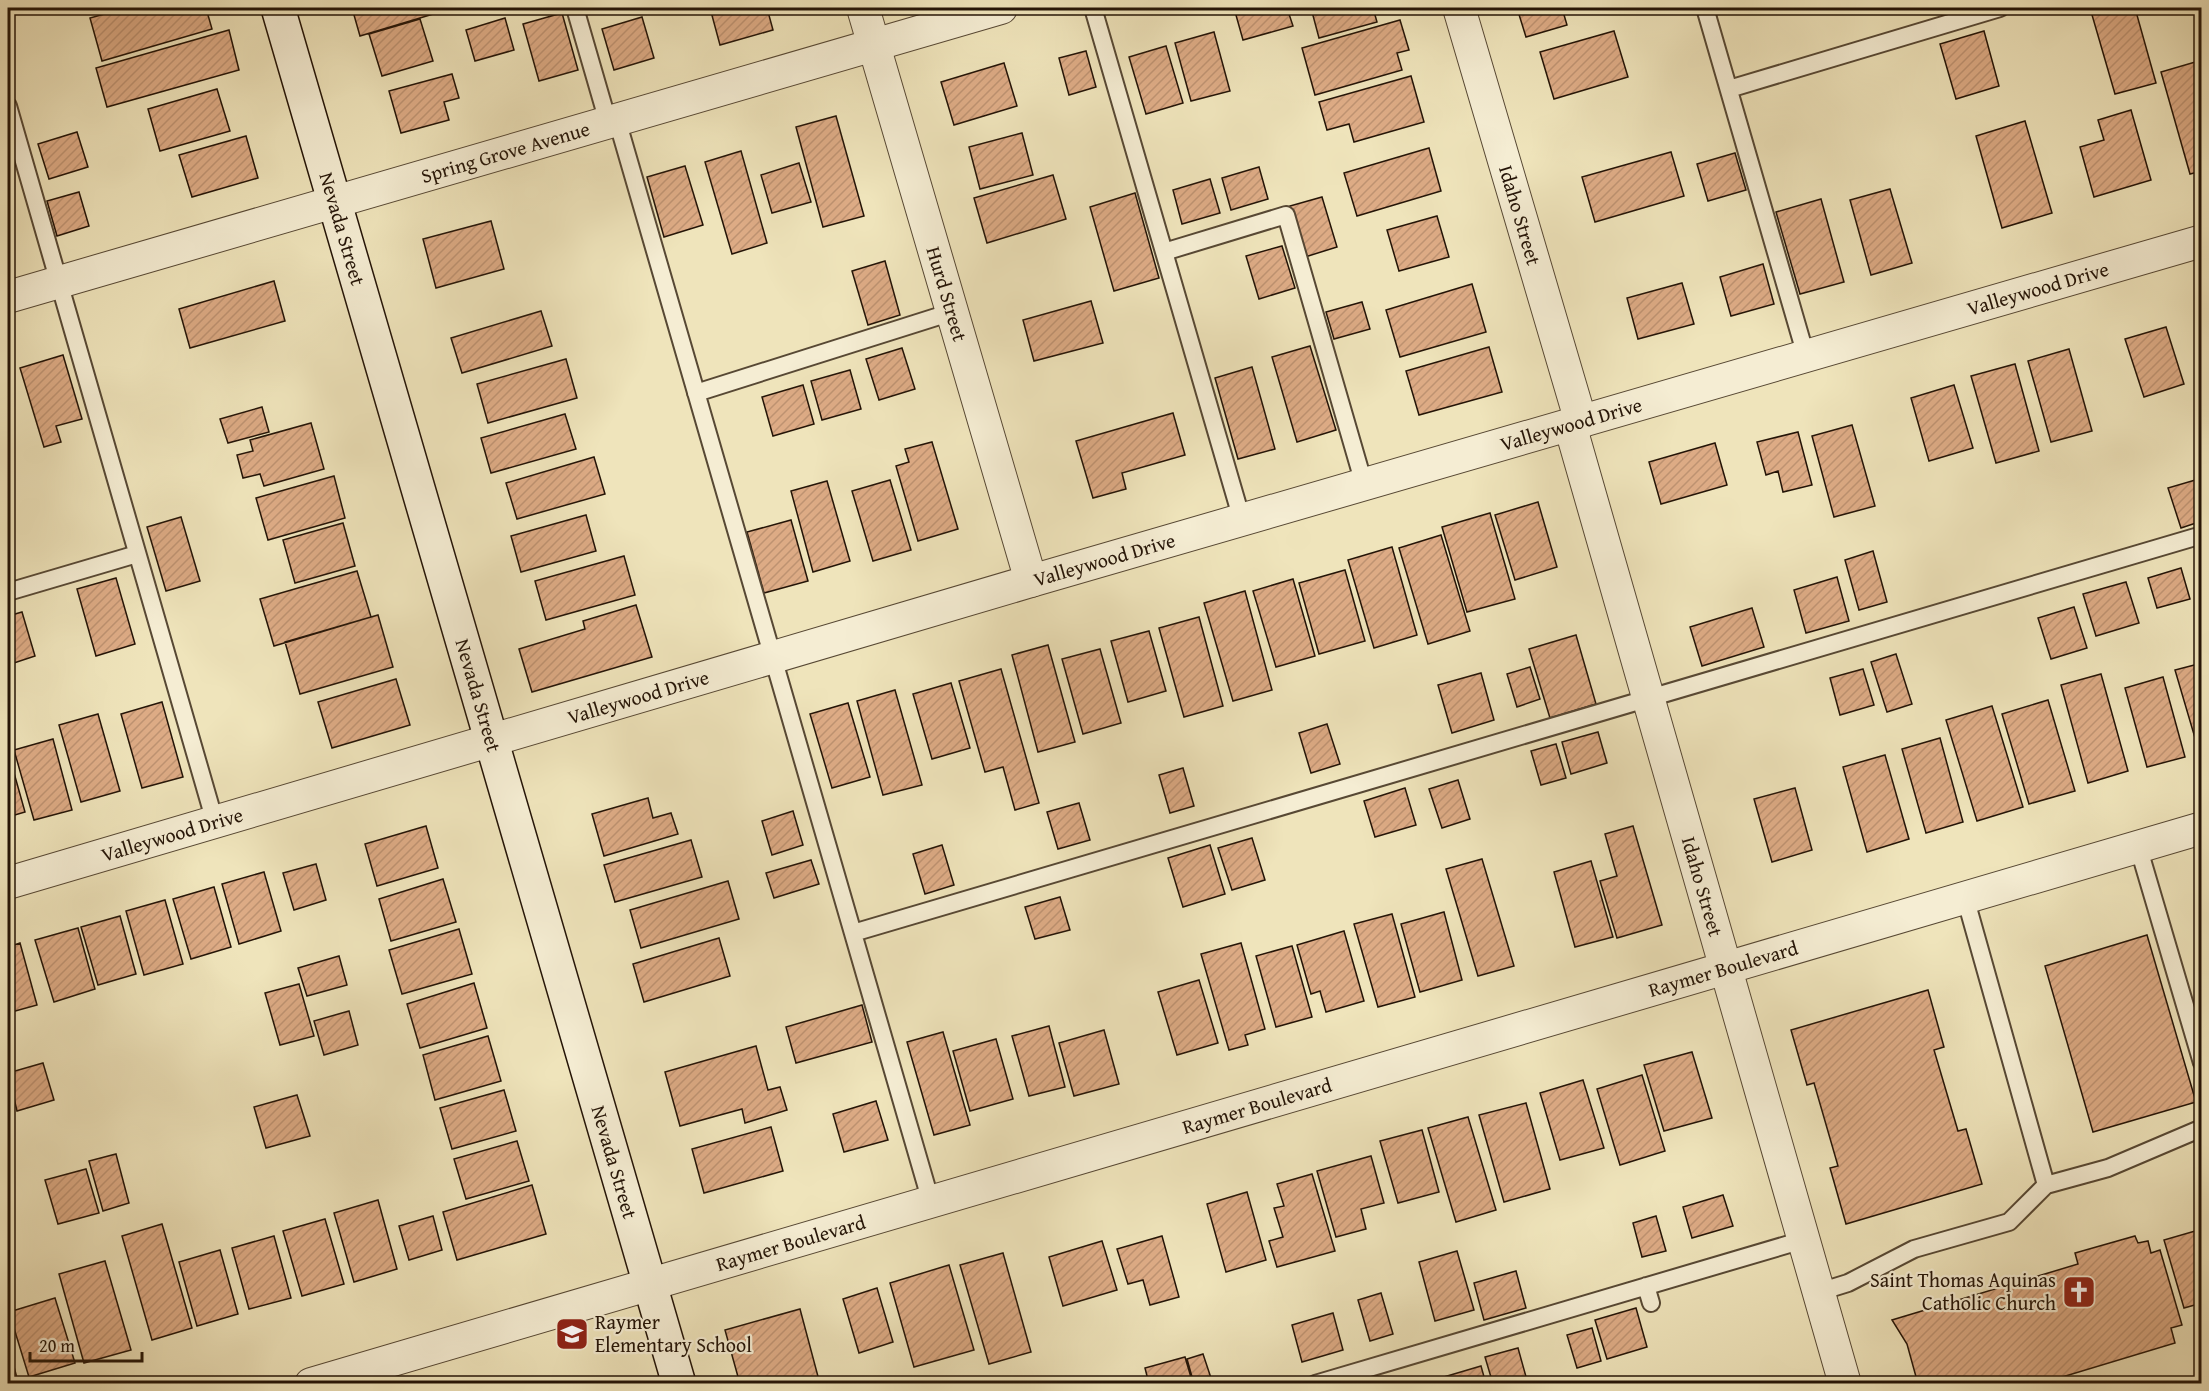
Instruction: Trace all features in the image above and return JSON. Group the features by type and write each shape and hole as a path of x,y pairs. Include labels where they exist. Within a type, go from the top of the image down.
{"street":[{"name":"Nevada Street","path":"278,8 679,1383"},
{"name":"Hurd Street","path":"863,8 1030,581"},
{"name":"Spring Grove Avenue","path":"8,297 1001,8"},
{"name":"Idaho Street","path":"1459,8 1575,423 1648,698 1845,1383"},
{"name":"Valleywood Drive","path":"8,883 1030,581 2202,241"},
{"name":"Raymer Boulevard","path":"311,1383 2202,828"}],"lane":[{"path":"575,8 613,121 696,393 932,1202"},
{"path":"1093,8 1242,520"},
{"path":"1705,8 1806,356"},
{"path":"1729,89 2000,8"},
{"path":"8,106 215,822"},
{"path":"1164,252 1286,215 1364,484"},
{"path":"696,393 952,312"},
{"path":"853,933 2202,535"},
{"path":"8,592 137,554"},
{"path":"2138,846 2202,1063"},
{"path":"1965,897 2046,1185"},
{"path":"1819,1292 1848,1282 1914,1249 2009,1222 2046,1185 2108,1168 2202,1128"},
{"path":"1315,1383 1803,1240"},
{"path":"1646,1286 1651,1304"}],"building":[{"path":"126,8 206,8 212,29 102,61 90,18"},
{"path":"352,8 439,8 440,12 360,36"},
{"path":"710,8 767,8 773,30 720,45"},
{"path":"1234,8 1287,8 1293,26 1243,40"},
{"path":"1311,8 1373,8 1377,22 1319,38"},
{"path":"1517,8 1562,8 1567,25 1526,37"},
{"path":"2090,8 2135,8 2156,83 2115,94"},
{"path":"562,13 578,70 539,81 523,24"},
{"path":"642,17 654,58 614,70 602,29"},
{"path":"505,18 514,50 475,61 466,30"},
{"path":"420,19 433,61 382,76 369,34"},
{"path":"1400,20 1409,50 1397,53 1402,70 1315,95 1302,48"},
{"path":"229,30 239,70 107,107 96,68"},
{"path":"1614,31 1628,77 1554,99 1540,52"},
{"path":"1984,31 1999,86 1956,99 1940,44"},
{"path":"1214,32 1230,91 1191,101 1175,43"},
{"path":"1166,46 1183,103 1146,114 1129,57"},
{"path":"1086,51 1096,87 1069,95 1059,58"},
{"path":"2202,60 2202,171 2190,174 2161,72"},
{"path":"1004,63 1017,106 954,125 941,82"},
{"path":"452,74 459,98 444,102 449,120 401,133 389,91"},
{"path":"1411,76 1424,122 1354,142 1349,124 1327,130 1319,102"},
{"path":"217,89 230,131 160,151 148,109"},
{"path":"2131,110 2151,180 2094,197 2080,147 2104,140 2098,120"},
{"path":"836,116 864,216 823,227 796,127"},
{"path":"2025,121 2052,213 2002,228 1976,136"},
{"path":"77,132 88,167 49,179 38,144"},
{"path":"1022,133 1033,175 980,189 969,147"},
{"path":"246,136 258,178 192,197 179,155"},
{"path":"1429,148 1441,191 1357,216 1344,173"},
{"path":"741,151 767,243 732,254 705,162"},
{"path":"1671,152 1684,196 1595,222 1582,177"},
{"path":"1735,153 1746,190 1708,201 1697,164"},
{"path":"799,163 811,202 772,213 761,175"},
{"path":"685,166 703,225 664,237 647,177"},
{"path":"1259,167 1268,199 1231,210 1222,178"},
{"path":"1053,175 1066,219 987,243 974,198"},
{"path":"1210,179 1220,213 1182,224 1173,190"},
{"path":"1890,189 1912,263 1871,275 1850,200"},
{"path":"79,192 89,226 57,236 47,201"},
{"path":"1135,193 1159,278 1114,291 1090,207"},
{"path":"1322,197 1337,247 1305,257 1290,206"},
{"path":"1821,199 1844,282 1800,294 1776,212"},
{"path":"1437,216 1449,257 1399,271 1387,230"},
{"path":"491,221 504,269 436,288 423,239"},
{"path":"1282,246 1295,288 1259,299 1246,256"},
{"path":"885,261 900,315 868,325 852,271"},
{"path":"1763,264 1774,304 1731,316 1720,277"},
{"path":"274,281 285,321 190,348 179,309"},
{"path":"1682,283 1694,324 1638,339 1627,298"},
{"path":"1472,284 1486,332 1400,357 1386,310"},
{"path":"1091,301 1103,343 1034,361 1023,320"},
{"path":"1362,302 1370,329 1334,339 1326,312"},
{"path":"541,311 552,346 462,373 451,338"},
{"path":"2166,327 2184,384 2144,397 2125,339"},
{"path":"1310,346 1336,430 1297,442 1272,357"},
{"path":"1489,347 1502,392 1419,415 1406,371"},
{"path":"902,348 915,389 879,400 866,359"},
{"path":"2069,349 2092,431 2051,442 2028,361"},
{"path":"63,355 82,419 56,426 61,442 44,447 20,368"},
{"path":"566,359 577,398 488,423 477,384"},
{"path":"2015,364 2039,451 1996,463 1971,376"},
{"path":"1252,367 1275,449 1238,459 1215,378"},
{"path":"850,370 861,409 822,420 811,381"},
{"path":"803,385 814,424 773,436 762,397"},
{"path":"1954,385 1973,448 1929,461 1911,398"},
{"path":"262,407 269,432 228,443 220,419"},
{"path":"1173,413 1185,455 1122,473 1126,489 1093,498 1076,441"},
{"path":"565,414 576,449 491,473 481,438"},
{"path":"311,423 324,469 264,486 260,474 243,478 237,455 253,451 250,440"},
{"path":"1852,425 1875,506 1834,517 1812,436"},
{"path":"1798,432 1812,485 1783,492 1778,471 1766,475 1757,442"},
{"path":"932,442 958,529 918,541 896,466 909,462 905,449"},
{"path":"1715,443 1727,485 1661,504 1649,462"},
{"path":"594,457 605,494 517,519 506,483"},
{"path":"334,476 345,518 268,540 256,498"},
{"path":"2202,478 2202,521 2181,528 2168,488"},
{"path":"890,480 911,550 873,561 852,491"},
{"path":"827,481 850,561 813,572 791,491"},
{"path":"1538,502 1557,567 1515,580 1495,515"},
{"path":"1490,513 1515,599 1467,612 1442,527"},
{"path":"586,515 596,551 521,572 511,536"},
{"path":"181,517 200,581 166,591 147,527"},
{"path":"791,520 808,581 764,593 747,532"},
{"path":"343,523 355,566 295,583 283,540"},
{"path":"1441,535 1470,631 1428,644 1399,548"},
{"path":"1392,547 1417,635 1374,648 1348,560"},
{"path":"1873,551 1887,602 1859,610 1845,560"},
{"path":"624,556 635,595 546,620 535,581"},
{"path":"2181,568 2190,599 2157,608 2148,578"},
{"path":"1345,570 1365,641 1319,654 1299,583"},
{"path":"357,571 371,617 274,646 260,599"},
{"path":"1837,577 1849,621 1806,633 1794,590"},
{"path":"116,578 135,644 96,656 77,589"},
{"path":"1293,579 1315,656 1276,667 1253,591"},
{"path":"2126,582 2139,623 2096,636 2083,594"},
{"path":"1245,591 1272,690 1233,701 1204,603"},
{"path":"636,605 652,657 532,692 519,649 585,629 583,621"},
{"path":"2074,607 2087,648 2051,659 2038,618"},
{"path":"1752,608 1764,647 1702,666 1690,627"},
{"path":"22,612 35,656 8,665 8,616"},
{"path":"378,615 393,667 300,694 285,642"},
{"path":"1199,617 1223,706 1184,717 1159,628"},
{"path":"1149,631 1166,691 1128,702 1111,641"},
{"path":"1576,635 1596,704 1550,718 1529,649"},
{"path":"1048,645 1075,742 1038,752 1012,655"},
{"path":"1100,649 1121,723 1083,734 1062,659"},
{"path":"1896,654 1912,704 1887,712 1871,662"},
{"path":"2202,663 2202,754 2200,755 2175,670"},
{"path":"1530,667 1540,699 1517,707 1507,674"},
{"path":"1001,669 1039,803 1015,810 1003,767 985,772 959,681"},
{"path":"1863,669 1874,705 1840,715 1830,678"},
{"path":"1481,673 1494,720 1452,733 1438,685"},
{"path":"2101,674 2128,771 2088,783 2061,685"},
{"path":"2163,677 2185,757 2147,767 2125,688"},
{"path":"396,679 410,725 332,748 318,702"},
{"path":"951,683 970,748 932,759 913,694"},
{"path":"895,690 922,785 883,795 857,701"},
{"path":"2048,700 2075,791 2029,804 2002,714"},
{"path":"162,702 183,777 142,788 121,714"},
{"path":"848,703 870,777 832,788 810,714"},
{"path":"1992,706 2023,807 1977,821 1946,720"},
{"path":"98,714 120,791 81,802 59,725"},
{"path":"1327,724 1340,764 1311,773 1299,733"},
{"path":"1598,732 1607,763 1571,774 1562,742"},
{"path":"1940,738 1963,822 1926,833 1902,749"},
{"path":"53,739 72,810 34,820 14,750"},
{"path":"1556,744 1566,778 1541,785 1531,751"},
{"path":"1885,755 1909,839 1867,852 1843,767"},
{"path":"8,756 25,812 8,817"},
{"path":"1183,768 1194,806 1170,813 1159,775"},
{"path":"1458,780 1470,819 1442,828 1429,789"},
{"path":"1405,788 1416,825 1375,837 1364,801"},
{"path":"1795,788 1812,850 1772,862 1754,799"},
{"path":"648,798 653,818 671,813 678,834 604,856 592,814"},
{"path":"1079,803 1090,840 1058,849 1047,812"},
{"path":"793,811 803,845 772,855 762,821"},
{"path":"426,826 438,868 377,886 365,844"},
{"path":"1633,826 1662,925 1617,938 1600,881 1617,876 1605,834"},
{"path":"1252,838 1265,880 1232,890 1218,848"},
{"path":"691,840 702,877 615,902 604,865"},
{"path":"942,845 954,885 925,894 913,854"},
{"path":"1210,845 1225,894 1183,907 1168,858"},
{"path":"1482,859 1514,966 1478,976 1446,869"},
{"path":"811,860 819,884 774,898 766,873"},
{"path":"1591,861 1613,937 1575,947 1554,872"},
{"path":"316,864 326,900 294,910 283,873"},
{"path":"264,872 281,931 239,944 222,884"},
{"path":"443,879 456,922 391,941 379,899"},
{"path":"728,881 739,919 641,948 630,910"},
{"path":"214,887 231,947 191,959 173,899"},
{"path":"1060,897 1070,930 1035,939 1025,907"},
{"path":"165,900 183,964 144,975 126,911"},
{"path":"1444,912 1462,980 1420,992 1401,924"},
{"path":"1392,914 1415,997 1378,1007 1354,924"},
{"path":"120,916 136,974 98,985 81,927"},
{"path":"78,928 95,989 54,1002 35,940"},
{"path":"459,929 472,974 402,994 389,950"},
{"path":"1344,931 1364,1001 1326,1012 1320,991 1311,994 1297,945"},
{"path":"2147,935 2196,1102 2093,1132 2045,966"},
{"path":"719,938 730,976 644,1002 633,964"},
{"path":"20,943 37,1005 8,1013 8,947"},
{"path":"1241,943 1265,1029 1245,1035 1248,1045 1229,1050 1201,954"},
{"path":"1292,946 1312,1017 1276,1027 1256,956"},
{"path":"339,956 347,985 307,996 298,968"},
{"path":"1199,980 1218,1043 1177,1055 1158,992"},
{"path":"474,983 487,1028 420,1048 407,1004"},
{"path":"299,984 314,1036 280,1045 265,993"},
{"path":"1928,990 1944,1047 1934,1050 1958,1131 1966,1129 1982,1184 1846,1224 1830,1168 1838,1166 1814,1083 1807,1085 1791,1030"},
{"path":"862,1005 872,1042 796,1063 786,1027"},
{"path":"349,1011 358,1045 324,1055 314,1021"},
{"path":"1049,1026 1065,1087 1029,1096 1012,1036"},
{"path":"1104,1030 1119,1084 1074,1096 1059,1043"},
{"path":"943,1032 970,1125 934,1135 907,1042"},
{"path":"488,1036 501,1081 435,1100 423,1055"},
{"path":"996,1039 1013,1099 970,1111 953,1051"},
{"path":"756,1046 768,1090 780,1087 787,1110 745,1123 742,1109 680,1126 665,1072"},
{"path":"1692,1052 1712,1118 1664,1131 1644,1065"},
{"path":"43,1063 54,1100 17,1111 8,1073"},
{"path":"1642,1075 1665,1151 1620,1165 1597,1089"},
{"path":"1583,1080 1604,1148 1560,1160 1540,1093"},
{"path":"504,1090 516,1131 452,1149 440,1108"},
{"path":"297,1095 310,1136 266,1148 254,1107"},
{"path":"876,1101 888,1140 844,1152 833,1114"},
{"path":"1526,1103 1550,1189 1504,1202 1479,1115"},
{"path":"1468,1117 1496,1210 1456,1222 1428,1128"},
{"path":"771,1127 783,1171 704,1193 692,1149"},
{"path":"1422,1130 1439,1192 1398,1203 1380,1141"},
{"path":"517,1141 529,1181 466,1199 454,1159"},
{"path":"116,1154 129,1203 103,1211 89,1161"},
{"path":"1371,1156 1384,1203 1361,1209 1366,1229 1336,1237 1317,1171"},
{"path":"86,1169 99,1213 58,1224 45,1180"},
{"path":"1312,1174 1335,1251 1277,1267 1269,1241 1283,1237 1274,1208 1284,1206 1277,1184"},
{"path":"532,1185 546,1234 457,1260 443,1212"},
{"path":"1247,1192 1266,1260 1226,1272 1207,1204"},
{"path":"1723,1195 1733,1226 1692,1238 1683,1207"},
{"path":"378,1200 397,1269 354,1282 334,1213"},
{"path":"433,1216 442,1250 409,1260 399,1226"},
{"path":"1656,1216 1666,1251 1642,1257 1633,1223"},
{"path":"325,1219 344,1284 302,1296 283,1231"},
{"path":"162,1224 192,1328 152,1340 122,1236"},
{"path":"2202,1229 2202,1303 2184,1308 2164,1240"},
{"path":"274,1236 291,1298 249,1309 232,1248"},
{"path":"1162,1236 1179,1297 1150,1305 1143,1280 1128,1284 1117,1249"},
{"name":"Saint Thomas Aquinas Catholic Church","path":"2135,1236 2138,1243 2148,1241 2151,1253 2160,1250 2182,1325 2171,1328 2175,1343 2039,1384 1918,1384 1907,1344 1892,1320 2078,1264 2075,1253"},
{"path":"1102,1241 1117,1290 1063,1306 1049,1257"},
{"path":"220,1250 238,1314 197,1326 179,1262"},
{"path":"1457,1251 1474,1310 1435,1321 1419,1262"},
{"path":"1003,1253 1031,1352 989,1364 960,1265"},
{"path":"105,1261 131,1350 84,1363 59,1274"},
{"path":"949,1265 974,1350 914,1367 890,1283"},
{"path":"1516,1271 1526,1308 1484,1320 1474,1283"},
{"path":"877,1288 893,1342 859,1353 843,1299"},
{"path":"1381,1293 1393,1334 1370,1341 1358,1300"},
{"path":"55,1298 75,1363 29,1377 9,1312"},
{"path":"1636,1308 1647,1347 1607,1359 1595,1320"},
{"path":"800,1309 820,1384 740,1384 725,1330"},
{"path":"1333,1313 1343,1350 1302,1362 1292,1325"},
{"path":"1592,1328 1601,1361 1577,1368 1567,1335"},
{"path":"8,1344 17,1378 8,1381"},
{"path":"1518,1348 1528,1384 1493,1384 1485,1357"},
{"path":"1203,1354 1213,1384 1194,1384 1187,1359"},
{"path":"1185,1357 1193,1384 1149,1384 1145,1368"},
{"path":"1481,1366 1486,1384 1439,1384 1437,1379"}],"place":[{"name":"Saint Thomas Aquinas Catholic Church","path":"2079,1292"},
{"name":"Raymer Elementary School","path":"572,1334"}]}
